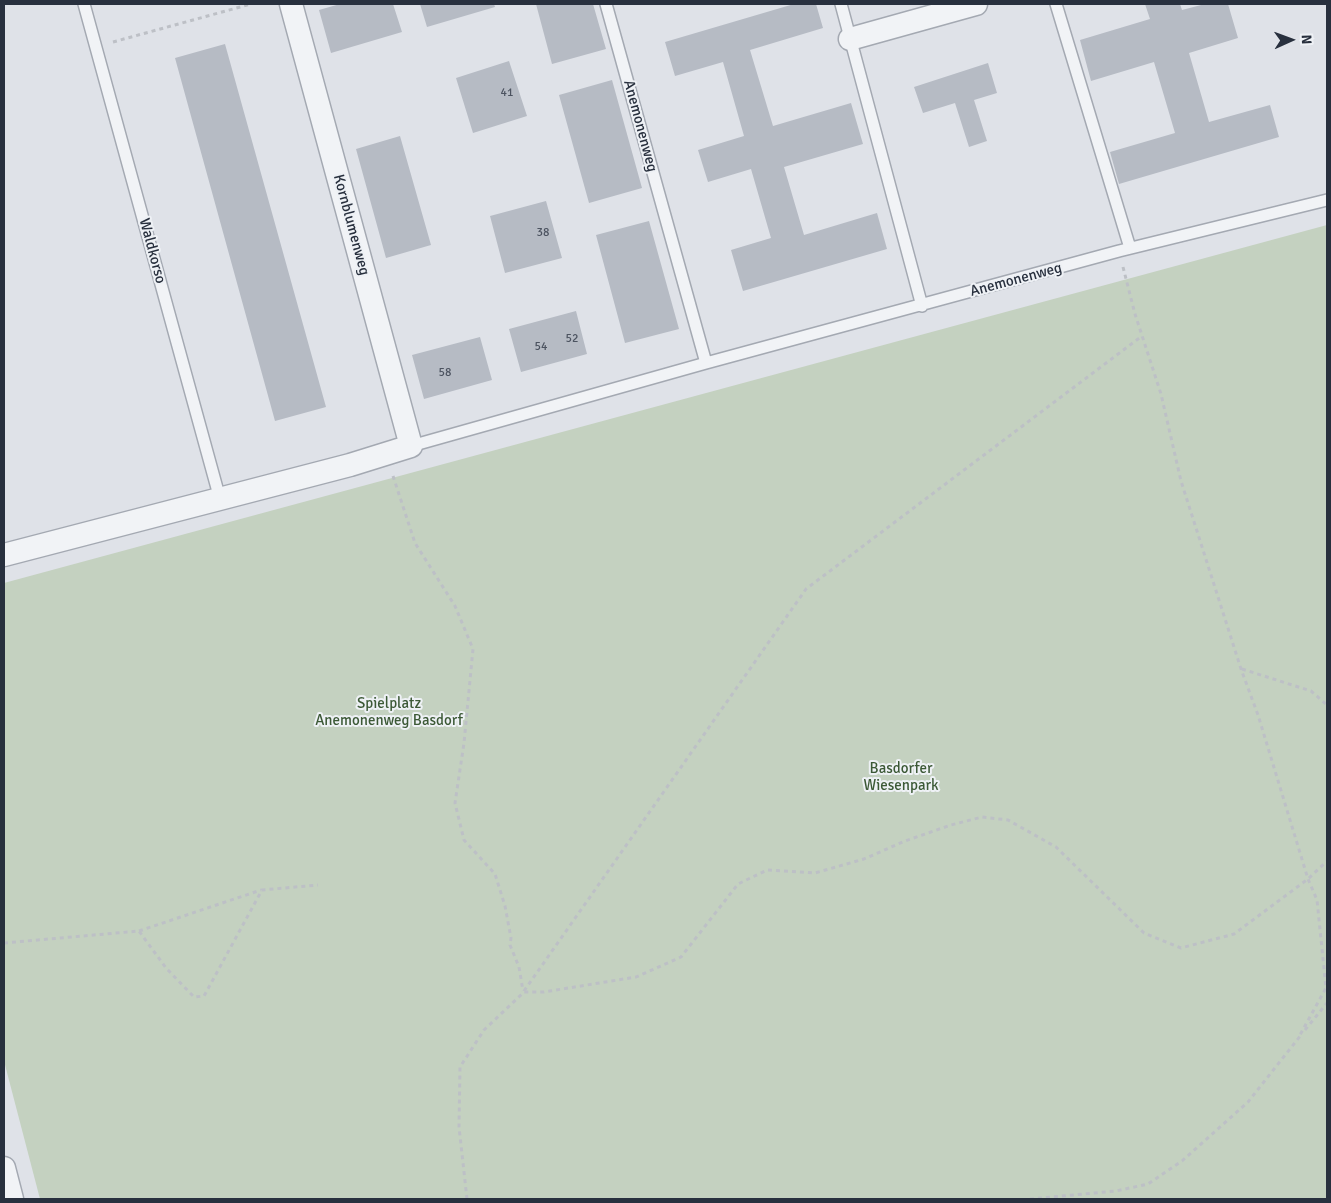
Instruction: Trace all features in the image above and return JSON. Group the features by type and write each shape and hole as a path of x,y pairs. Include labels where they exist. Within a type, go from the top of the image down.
{"street":[{"name":"Kornblumenweg","path":"290,4 411,446"},
{"path":"850,39 976,4"},
{"path":"4,555 350,466 411,446"},
{"path":"4,1168 12,1199"}],"lane":[{"name":"Waldkorso","path":"84,4 220,499"},
{"name":"Anemonenweg","path":"606,4 706,363"},
{"path":"841,4 922,306"},
{"path":"1056,4 1125,250"},
{"name":"Anemonenweg","path":"411,446 706,363 1125,250 1327,200"}],"path":[{"path":"96,47 251,4"},
{"path":"1125,250 1135,314 1161,394 1181,482 1241,669 1258,715 1308,879 1318,900 1326,988 1300,1035"},
{"path":"467,1199 459,1127 460,1067 484,1030 524,992 806,589 1142,336"},
{"path":"386,454 415,543 455,606 473,649 464,743 455,803 464,840 495,874 505,906 511,938 510,945 519,967 524,992"},
{"path":"1241,669 1311,691 1327,705"},
{"path":"524,992 544,992 636,977 681,957 738,884 767,870 816,873 864,859 905,840 982,817 1008,820 1056,847 1144,933 1181,948 1234,934 1308,879 1327,861"},
{"path":"4,943 139,932 262,890 318,885"},
{"path":"139,932 166,968 194,997 204,996 262,890"},
{"path":"1030,1199 1116,1190 1148,1184 1182,1161 1248,1102 1327,1003"}],"green space":[{"name":"Basdorfer Wiesenpark","path":"1327,225 1327,1199 40,1199 4,1061 4,583"}],"building":[{"path":"340,4 393,4 402,32 331,53 319,10"},
{"path":"420,4 494,4 495,7 427,27"},
{"path":"536,4 593,4 606,49 552,64"},
{"path":"794,4 816,4 823,28 750,50 773,126 851,103 863,144 784,167 804,235 877,213 887,249 743,291 731,250 771,238 751,169 708,182 698,150 744,136 723,62 675,76 665,42"},
{"path":"1145,4 1180,4 1182,10 1205,4 1228,4 1238,38 1189,53 1209,122 1270,105 1279,137 1119,184 1110,152 1175,133 1154,62 1091,81 1080,40 1150,19"},
{"path":"225,44 326,407 275,421 175,58"},
{"path":"509,61 527,116 473,133 456,78"},
{"path":"988,63 997,93 974,100 987,141 969,147 955,103 923,113 914,87"},
{"path":"612,80 642,188 589,203 559,95"},
{"path":"400,136 431,245 386,258 356,149"},
{"path":"546,201 562,258 505,273 490,216"},
{"path":"649,221 679,329 625,343 596,235"},
{"path":"576,311 587,354 521,372 509,329"},
{"path":"480,337 492,380 424,399 412,355"}],"park label":[{"name":"Spielplatz Anemonenweg Basdorf","path":"389,712"}]}
